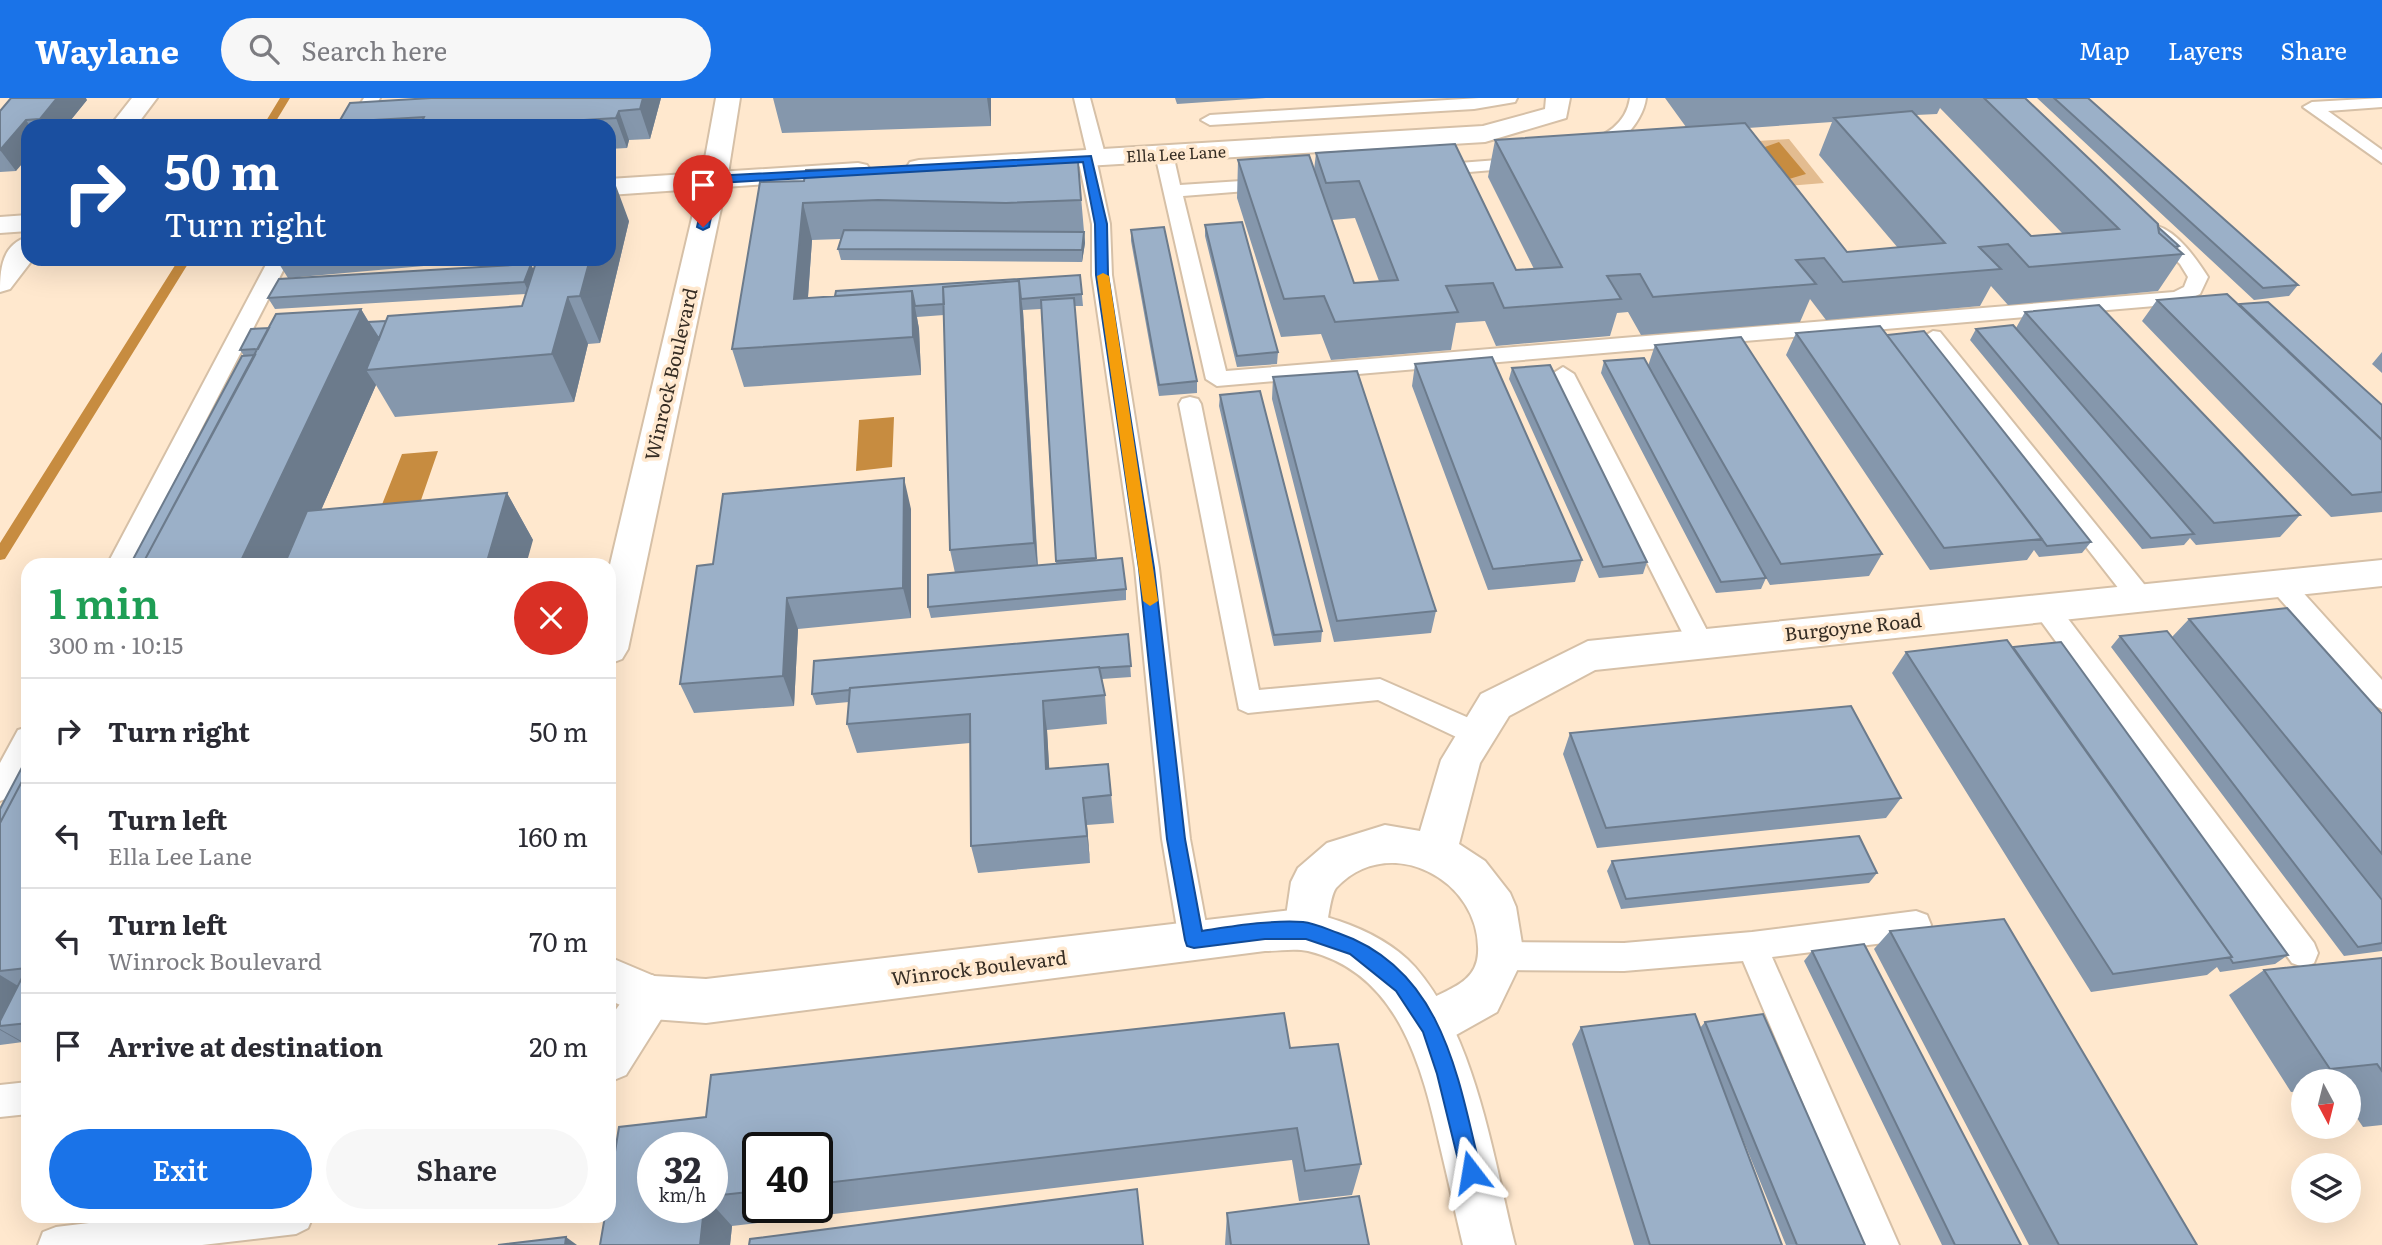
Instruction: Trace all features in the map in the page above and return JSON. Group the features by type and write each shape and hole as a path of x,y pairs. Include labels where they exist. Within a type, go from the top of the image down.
{"street":[{"path":"128,119 145,98"},
{"name":"Winrock Boulevard","path":"616,617 729,98"},
{"name":"Ella Lee Lane","path":"616,187 1485,134 1557,113 1558,98"},
{"path":"0,225 21,224"},
{"path":"0,283 21,255"},
{"name":"Burgoyne Road","path":"1435,852 1461,760 1495,705 1588,656 2139,596 2382,573"},
{"path":"1306,930 1313,882 1342,856 1385,843 1435,852 1470,874 1494,907 1501,956 1481,997 1431,1027"},
{"name":"Winrock Boulevard","path":"616,981 652,997 706,1001 1265,931 1306,930 1356,948 1403,985 1431,1027 1447,1074 1489,1245"},
{"path":"616,1049 652,997"}],"lane":[{"path":"360,119 372,98"},
{"path":"1082,98 1101,224 1102,275 1147,568 1176,839 1194,940"},
{"path":"1210,120 1474,104 1509,98"},
{"path":"1572,155 1617,134 1636,112 1638,98"},
{"path":"2382,102 2312,107 2382,158"},
{"path":"1164,154 1217,379 2178,298 2193,290 2198,277 2186,260 2146,222"},
{"path":"1412,172 1542,161"},
{"path":"1173,191 1290,182"},
{"path":"123,558 275,266"},
{"path":"1933,337 2139,596"},
{"path":"1563,374 1700,642"},
{"path":"1190,404 1248,702 1380,689 1477,734"},
{"path":"2280,583 2382,698"},
{"path":"2044,606 2303,953"},
{"path":"0,789 21,751"},
{"path":"1501,956 1624,957 1752,946 1916,925"},
{"path":"1752,946 1881,1245"},
{"path":"0,1101 21,1099"},
{"path":"56,1245 238,1223"}],"shaded area":[{"path":"1789,139 1824,183 1775,187 1729,143"},
{"path":"1779,142 1806,174 1789,179 1762,148"},
{"path":"894,417 892,467 856,471 859,420"},
{"path":"438,451 420,503 381,507 402,454"}],"building":[{"path":"11,98 57,98 40,119 21,119 21,126 0,150 0,111"},
{"path":"431,98 643,98 640,109 619,111 616,118 600,119 341,119 350,103"},
{"path":"1984,98 2025,98 2158,224 2159,233 2183,254 2029,267 2008,244 1979,247 2001,269 1843,282 1824,258 1796,260 1816,284 1653,297 1640,274 1607,276 1621,299 1504,308 1493,283 1446,286 1458,312 1335,322 1324,296 1284,299 1238,160 1309,155 1354,283 1398,280 1359,181 1326,183 1316,153 1455,144 1516,270 1562,267 1495,140 1745,123 1847,252 1945,243 1834,118 1912,111 2031,236 2119,229"},
{"path":"2054,98 2088,98 2298,285 2263,288"},
{"path":"1078,162 1081,200 1006,203 878,200 803,203 794,299 912,291 913,337 732,349 760,182 804,181 806,170"},
{"path":"1242,222 1278,352 1237,356 1205,225"},
{"path":"1164,227 1197,381 1159,385 1131,230"},
{"path":"2158,227 2179,246 2175,247 2159,233"},
{"path":"844,230 1084,232 1082,250 838,249"},
{"path":"530,266 524,282 268,298 279,279"},
{"path":"535,266 588,266 580,296 568,297 552,354 366,370 388,316 522,306"},
{"path":"1080,275 1082,294 1021,299 1019,281 943,287 944,304 915,306 912,291 835,296 836,291"},
{"path":"1019,281 1034,543 950,550 943,287"},
{"path":"2227,294 2382,440 2382,492 2352,495 2157,300"},
{"path":"1074,298 1096,558 1056,561 1041,300"},
{"path":"2268,302 2382,405 2382,440 2239,304"},
{"path":"2099,305 2300,515 2214,523 2025,312"},
{"path":"361,309 242,558 146,558 276,314"},
{"path":"386,321 379,339 368,322"},
{"path":"2013,325 2194,534 2151,538 1976,329"},
{"path":"1880,326 2042,539 1944,548 1796,333"},
{"path":"269,328 258,349 240,350 251,329"},
{"path":"1924,331 2091,542 2047,546 1887,335"},
{"path":"1741,337 1882,554 1781,564 1655,345"},
{"path":"255,355 146,558 134,558 242,356"},
{"path":"1492,357 1582,560 1493,569 1415,364"},
{"path":"1644,358 1766,578 1721,582 1604,361"},
{"path":"1550,365 1647,562 1603,567 1512,368"},
{"path":"1357,371 1436,611 1337,621 1273,377"},
{"path":"1260,391 1322,631 1274,635 1220,395"},
{"path":"904,478 903,588 787,598 783,676 680,684 697,566 713,564 723,494"},
{"path":"507,493 488,558 287,558 307,511"},
{"path":"1122,558 1126,589 928,607 928,575"},
{"path":"2287,608 2382,714 2382,854 2189,619"},
{"path":"2167,631 2382,900 2382,943 2358,947 2120,636"},
{"path":"1128,634 1131,666 850,688 812,694 814,661"},
{"path":"2007,640 2232,957 2113,974 1906,652"},
{"path":"2061,642 2288,955 2233,963 2230,958 2232,957 2013,647"},
{"path":"1099,667 1105,695 1043,701 1046,769 1108,764 1111,795 1083,798 1087,836 971,846 970,714 847,724 850,688"},
{"path":"1851,706 1901,798 1606,828 1570,733"},
{"path":"21,769 21,783 0,823 0,809"},
{"path":"21,783 21,969 0,971 0,823"},
{"path":"1859,836 1877,873 1626,899 1612,861"},
{"path":"2004,919 2197,1245 2059,1245 1890,931"},
{"path":"1864,944 2021,1245 1955,1245 1812,951"},
{"path":"2382,958 2382,1071 2377,1064 2330,1069 2264,970"},
{"path":"21,980 21,1024 0,1026"},
{"path":"1284,1013 1290,1048 1338,1044 1361,1164 1305,1171 1297,1128 833,1182 833,1132 742,1132 742,1193 728,1194 728,1132 637,1132 637,1223 702,1223 700,1245 600,1245 604,1223 616,1223 616,1146 619,1127 706,1117 711,1075"},
{"path":"1695,1014 1782,1245 1650,1245 1581,1027"},
{"path":"1763,1014 1865,1245 1797,1245 1705,1022"},
{"path":"1137,1189 1143,1245 749,1245 750,1239"},
{"path":"1359,1196 1369,1245 1231,1245 1227,1213"},
{"path":"566,1237 565,1245 498,1245"}],"waterway":[{"path":"272,119 285,98"},
{"path":"0,555 181,266"}],"slow traffic":[{"path":"1103,276 1150,601"}],"route":[{"path":"703,227 713,180 1087,158 1101,224 1102,275 1147,568 1176,839 1194,940 1265,931 1306,930 1356,948 1403,985 1431,1027 1447,1074 1471,1172"}]}
